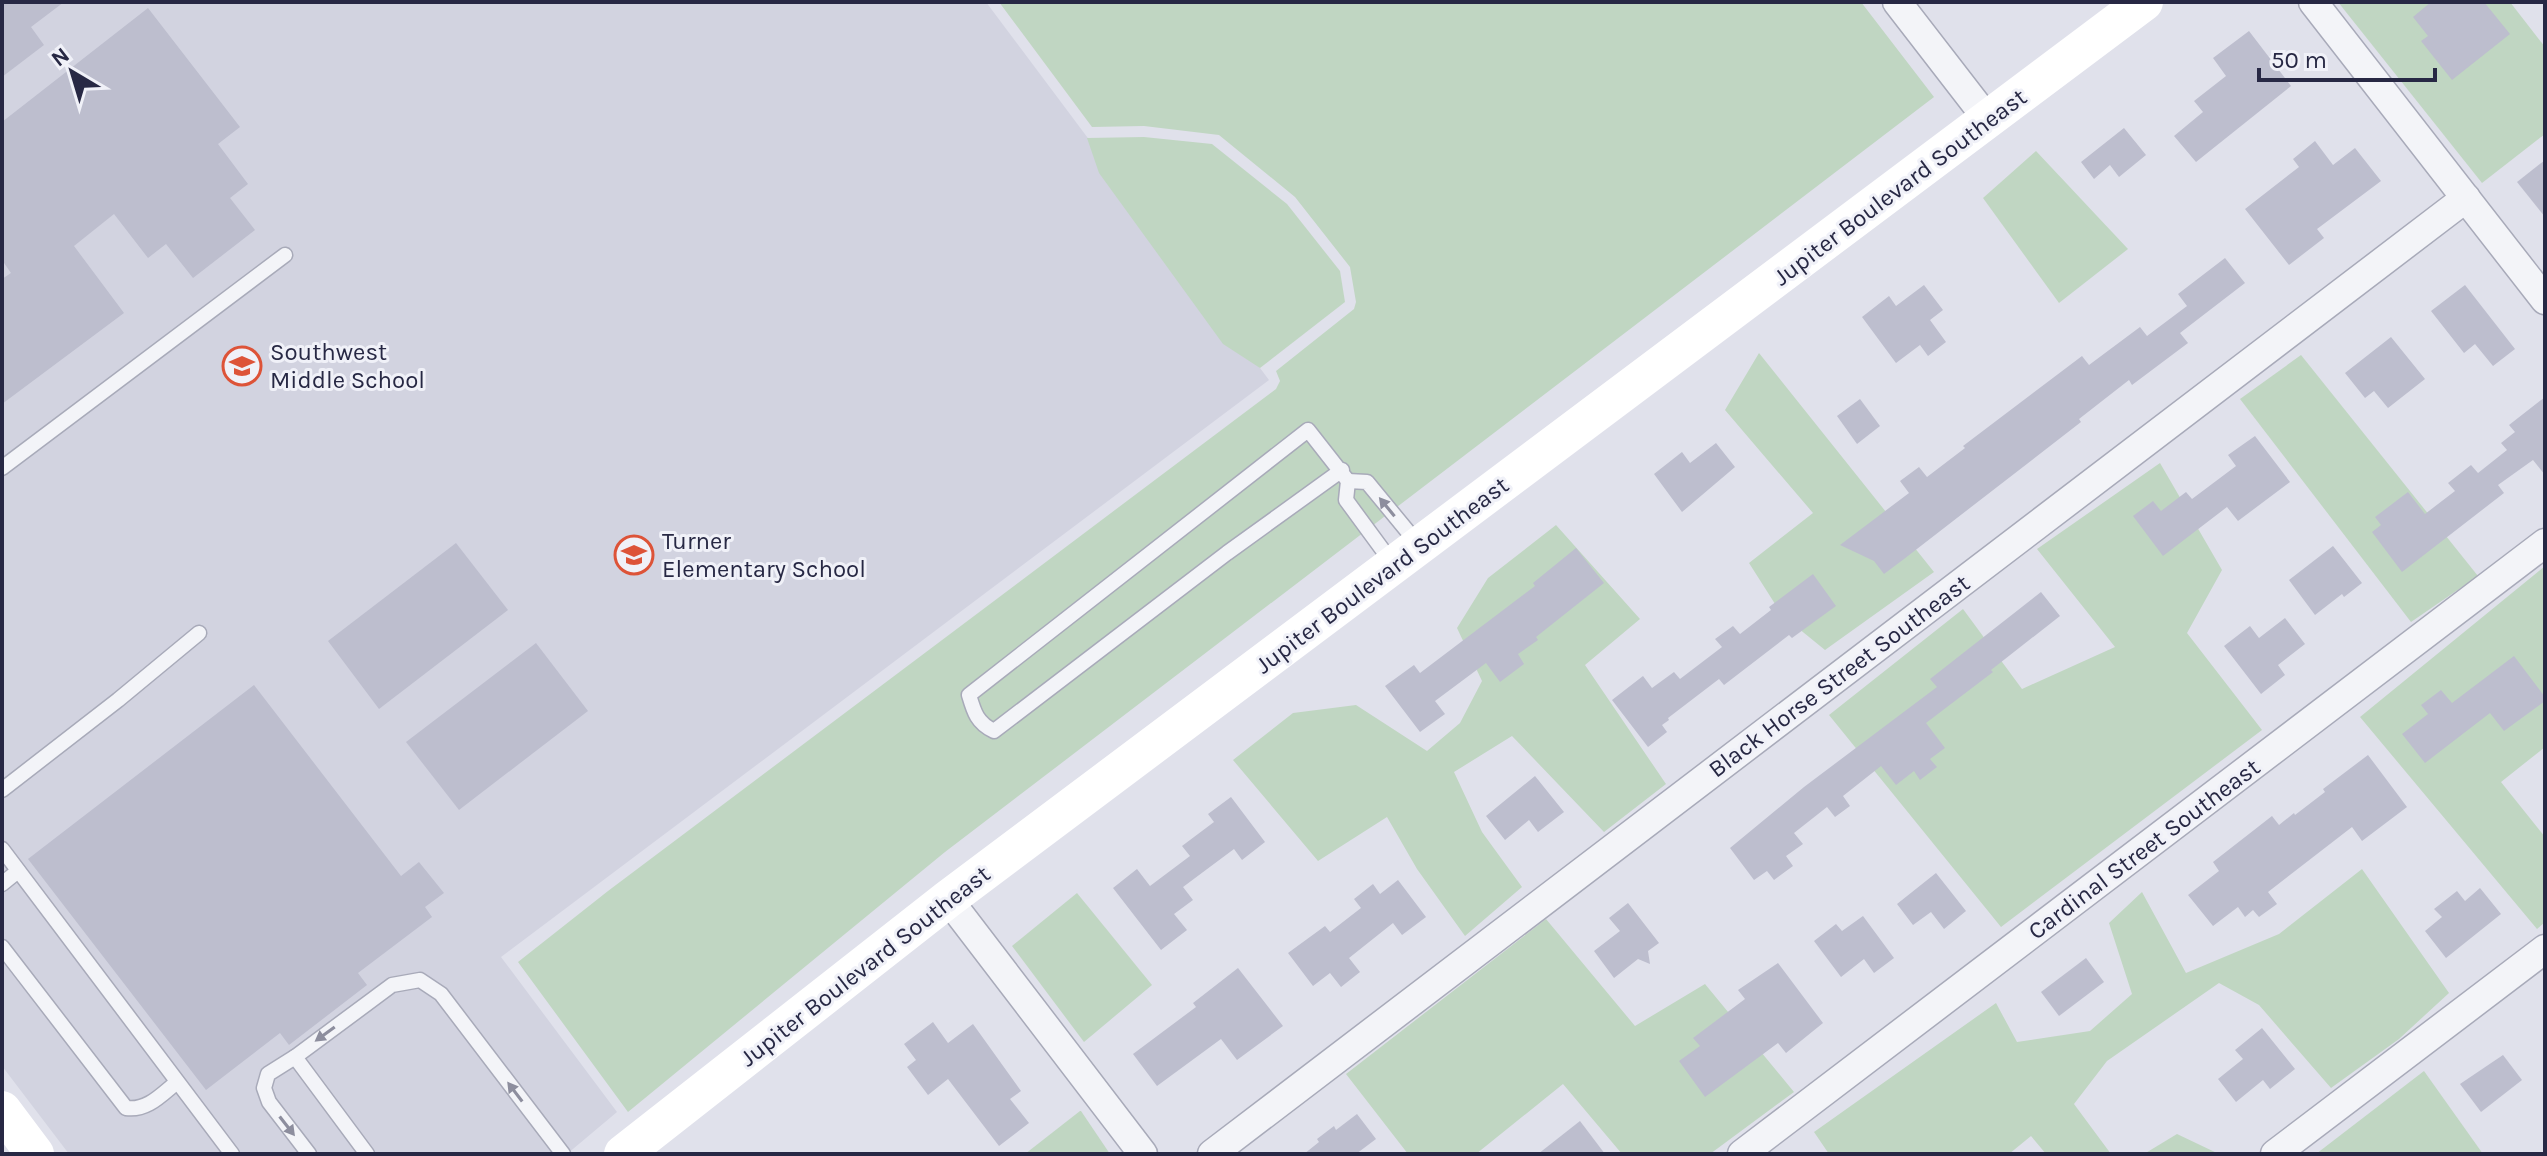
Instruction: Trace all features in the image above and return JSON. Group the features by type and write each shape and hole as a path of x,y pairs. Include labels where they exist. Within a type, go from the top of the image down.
{"street":[{"path":"1897,2 1989,121"},
{"name":"Jupiter Boulevard Southeast","path":"630,1152 948,899 2144,2"},
{"path":"2313,2 2545,300"},
{"name":"Black Horse Street Southeast","path":"1212,1154 2466,198"},
{"name":"Cardinal Street Southeast","path":"1742,1154 2545,543"},
{"path":"948,899 1143,1154"},
{"path":"2275,1154 2545,949"},
{"path":"2,1110 35,1154"}],"lane":[{"path":"2,468 285,255"},
{"path":"1345,475 1227,553 994,731 984,726 974,714 969,695 1308,430 1345,475 1367,482 1407,556"},
{"path":"1345,475 1346,500 1407,556"},
{"path":"2,790 199,633"},
{"path":"2,849 232,1154"},
{"path":"2,884 18,871"},
{"path":"2,947 126,1108 138,1110 147,1106 177,1082"},
{"path":"309,1154 269,1102 264,1088 268,1074 392,985 420,980 441,994 563,1154"},
{"path":"295,1057 367,1154"}],"shaded area":[{"name":"Turner Elementary School","path":"2,2 986,2 1269,380 501,957 617,1112 567,1154 69,1154 2,1066"}],"green space":[{"path":"999,2 1861,2 1934,97 945,852 628,1112 518,962 1276,389 1280,381 1276,371 1354,309 1356,302 1350,267 1295,197 1219,135 1144,126 1092,127"},
{"path":"2338,2 2510,2 2545,47 2545,134 2482,183"},
{"path":"1144,137 1212,144 1287,204 1340,271 1345,302 1260,368 1223,344 1099,173 1087,138"},
{"path":"2036,151 2128,249 2059,303 1983,198"},
{"path":"1759,353 1934,572 1825,650 1782,615 1749,563 1813,513 1725,410"},
{"path":"2301,355 2478,576 2411,622 2240,399"},
{"path":"2160,463 2222,570 2187,633 2262,730 2001,927 1829,715 1963,609 2022,689 2115,647 2037,549"},
{"path":"1556,525 1640,619 1585,665 1666,784 1604,832 1512,736 1454,772 1482,832 1522,887 1465,936 1417,869 1387,817 1318,861 1233,760 1293,713 1356,705 1427,751 1460,723 1482,681 1457,628 1488,578"},
{"path":"2545,566 2545,747 2501,782 2545,837 2545,922 2537,929 2360,717"},
{"path":"2362,869 2449,993 2399,1039 2331,1088 2259,1005 2219,983 2107,1061 2074,1104 2111,1154 2046,1154 2031,1136 2009,1154 1829,1154 1814,1132 1996,1003 2017,1042 2090,1031 2132,994 2109,923 2142,892 2186,973 2279,934"},
{"path":"1077,893 1152,985 1084,1042 1012,946"},
{"path":"1546,919 1635,1026 1705,984 1794,1092 1710,1154 1622,1154 1563,1084 1476,1154 1408,1154 1346,1074"},
{"path":"2424,1071 2483,1154 2316,1154"},
{"path":"1080,1111 1110,1154 1025,1154"},
{"path":"2177,1134 2219,1154 2144,1154"}],"building":[{"path":"2,2 64,2 31,27 44,45 2,77"},
{"path":"2431,2 2484,2 2510,34 2452,80 2421,41 2428,36 2413,17"},
{"path":"148,8 240,127 218,144 248,184 230,198 255,230 193,278 166,244 148,258 114,214 74,246 124,313 2,404 2,279 11,273 2,260 2,122"},
{"path":"2249,31 2291,86 2196,162 2174,136 2203,112 2194,101 2226,76 2213,58"},
{"path":"2124,128 2146,155 2119,177 2110,165 2094,179 2081,162"},
{"path":"2315,141 2333,165 2355,148 2381,181 2317,229 2324,238 2289,265 2245,209 2299,167 2293,159"},
{"path":"2545,160 2545,217 2517,182"},
{"path":"2225,258 2245,283 2180,333 2188,343 2132,385 2129,380 2079,419 2081,422 1884,574 1874,561 1840,545 1909,493 1900,481 1919,467 1927,477 2082,356 2089,365 2140,327 2147,336 2187,306 2178,294"},
{"path":"1924,285 1943,310 1930,320 1946,342 1928,356 1920,345 1896,363 1862,317 1889,296 1896,306"},
{"path":"2465,285 2515,349 2493,366 2475,344 2464,353 2431,311"},
{"path":"2391,337 2425,379 2388,408 2374,391 2365,398 2345,373"},
{"path":"2545,397 2545,475 2533,460 2498,485 2504,493 2402,572 2372,532 2381,525 2375,517 2408,492 2425,514 2455,491 2448,483 2471,465 2478,473 2507,450 2501,443 2515,432 2509,425"},
{"path":"1860,399 1880,426 1857,444 1837,416"},
{"path":"2255,436 2290,482 2238,521 2227,507 2163,556 2133,516 2153,501 2161,511 2186,492 2192,499 2236,466 2228,455"},
{"path":"1716,443 1735,467 1682,512 1654,474 1682,452 1690,463"},
{"path":"456,543 508,610 379,709 328,641"},
{"path":"2333,546 2362,583 2315,615 2289,580"},
{"path":"1576,548 1604,583 1518,654 1524,664 1500,682 1486,663 1435,701 1445,714 1420,732 1385,686 1414,665 1420,673 1535,586 1533,583"},
{"path":"1813,574 1836,606 1792,638 1789,635 1724,685 1719,679 1668,718 1662,725 1667,732 1648,747 1612,700 1643,676 1652,688 1674,672 1680,679 1722,647 1715,639 1733,626 1740,634 1771,610 1769,607"},
{"path":"2041,592 2060,616 1926,723 1945,748 1930,759 1937,767 1920,780 1914,771 1896,785 1881,766 1843,796 1850,806 1835,817 1827,807 1794,833 1803,844 1786,856 1793,866 1774,880 1767,871 1754,880 1730,848 1804,787 1937,687 1930,679"},
{"path":"2285,618 2305,644 2278,665 2285,675 2261,694 2224,646 2250,626 2259,638"},
{"path":"536,643 588,711 459,810 406,742"},
{"path":"2514,656 2545,701 2504,731 2490,713 2425,763 2402,734 2428,714 2421,705 2441,690 2452,703"},
{"path":"254,685 401,876 419,862 444,893 425,907 432,917 358,973 367,985 289,1045 280,1033 206,1090 28,859"},
{"path":"2368,755 2407,807 2362,841 2352,827 2268,892 2277,904 2259,917 2253,910 2245,917 2238,907 2213,926 2188,895 2219,871 2213,862 2272,816 2279,825 2295,815"},
{"path":"1535,776 1564,812 1538,832 1529,820 1505,840 1486,816"},
{"path":"1231,797 1265,842 1242,860 1234,849 1183,887 1193,900 1174,914 1187,930 1161,950 1113,888 1137,869 1150,886 1190,856 1182,846 1214,822 1208,814"},
{"path":"1936,873 1966,911 1944,929 1931,912 1913,925 1897,904"},
{"path":"1398,880 1426,917 1402,935 1393,923 1349,958 1360,972 1341,987 1330,973 1313,986 1288,953 1325,926 1330,932 1361,908 1354,899 1373,884 1380,894"},
{"path":"2480,888 2501,914 2446,958 2425,931 2442,917 2434,909 2457,891 2465,901"},
{"path":"1628,903 1659,943 1648,951 1650,964 1638,959 1614,978 1594,951 1620,931 1609,918"},
{"path":"1863,916 1894,958 1874,973 1864,959 1841,977 1814,941 1836,924 1842,931"},
{"path":"2086,958 2104,982 2059,1016 2041,992"},
{"path":"1778,963 1823,1023 1786,1053 1778,1043 1705,1097 1679,1061 1700,1046 1693,1038 1745,999 1738,990"},
{"path":"1238,968 1283,1026 1237,1060 1221,1039 1157,1086 1133,1054 1196,1007 1193,1003"},
{"path":"933,1022 948,1043 973,1024 1021,1091 1010,1099 1029,1123 999,1146 948,1079 928,1095 907,1067 916,1060 904,1044"},
{"path":"2262,1028 2295,1069 2270,1089 2263,1080 2236,1102 2218,1079 2243,1059 2235,1050"},
{"path":"2503,1055 2522,1080 2481,1112 2460,1084"},
{"path":"1357,1114 1376,1139 1356,1154 1304,1154 1334,1126 1336,1130"},
{"path":"1580,1121 1605,1154 1538,1154"}],"place":[{"name":"Southwest Middle School","path":"242,366"},
{"name":"Turner Elementary School","path":"634,555"}]}
